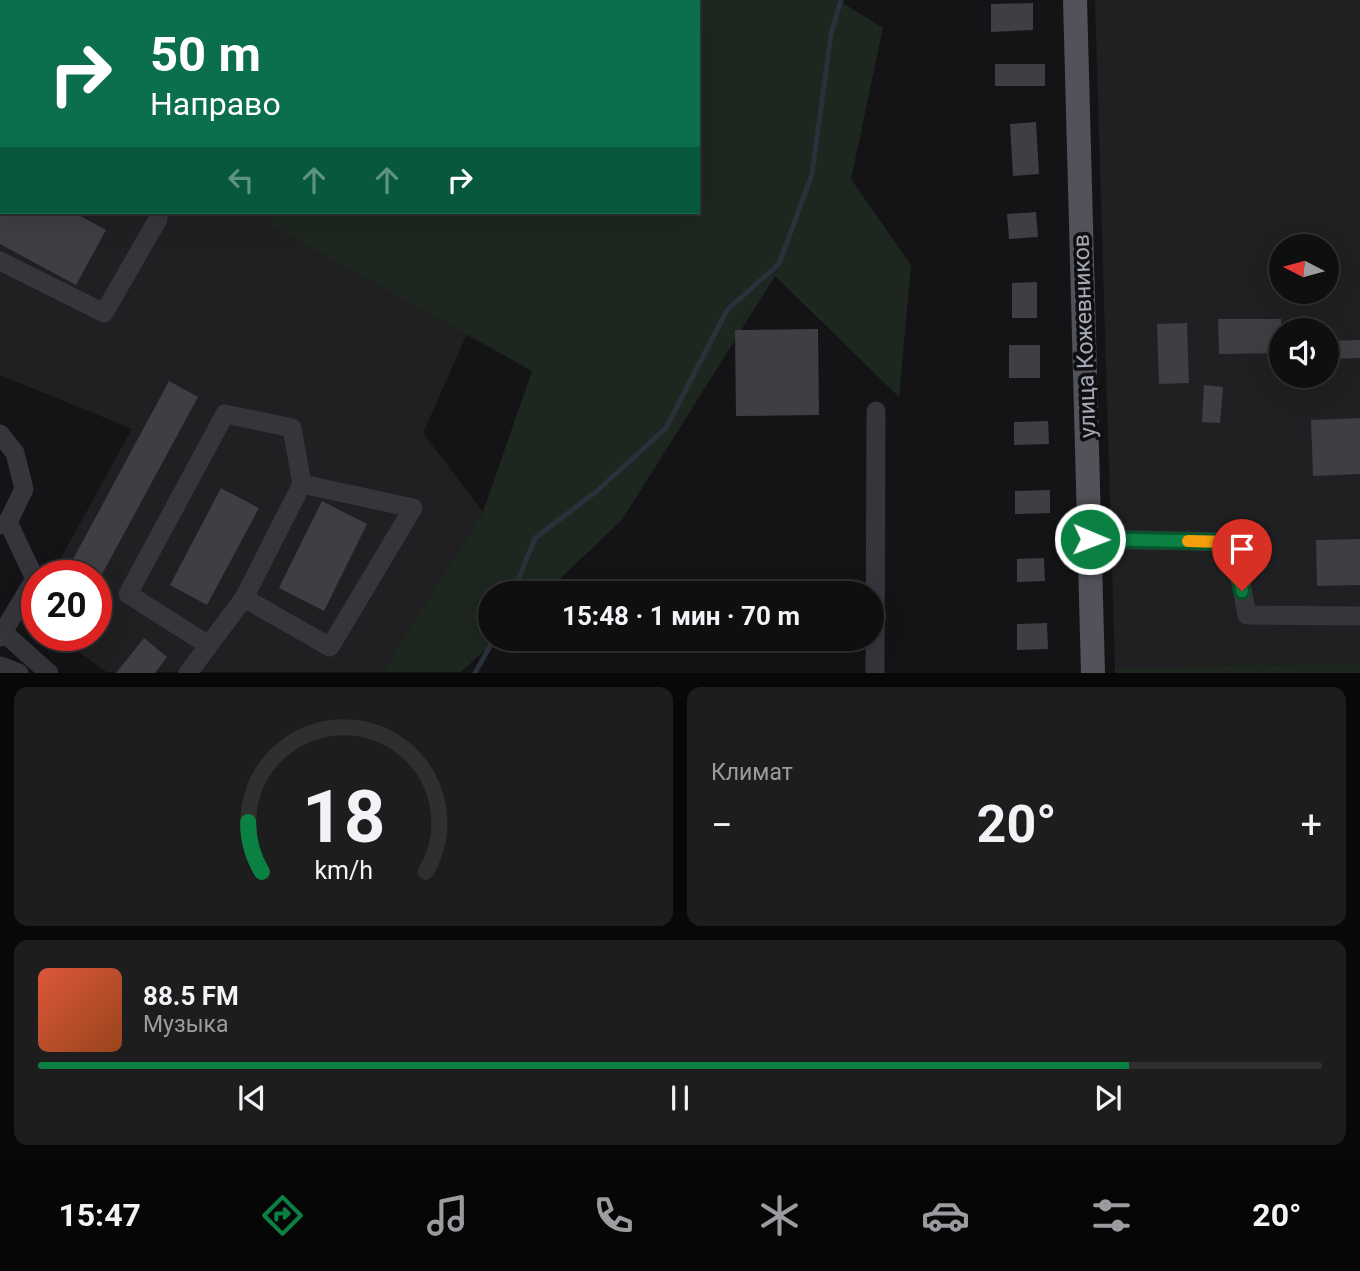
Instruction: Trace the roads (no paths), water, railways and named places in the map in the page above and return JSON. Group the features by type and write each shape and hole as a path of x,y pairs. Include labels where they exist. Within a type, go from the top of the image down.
{"main road":[{"name":"улица Кожевников","path":"1075,0 1093,673"}],"street":[{"path":"0,261 104,313 158,219 158,214"},
{"path":"875,673 876,411"},
{"path":"188,673 244,598 302,484 292,428 225,414 128,594 208,645"},
{"path":"0,434 15,453 24,489 4,524 35,579 1,635 49,673"},
{"path":"244,598 330,647 413,508 302,484"},
{"path":"1090,539 1233,542 1247,615 1360,616"},
{"path":"0,666 19,673"}],"waterway":[{"path":"518,581 535,538 597,491 666,428 727,310 779,264 812,174 831,34 841,0"},
{"path":"475,673 487,651"}]}
